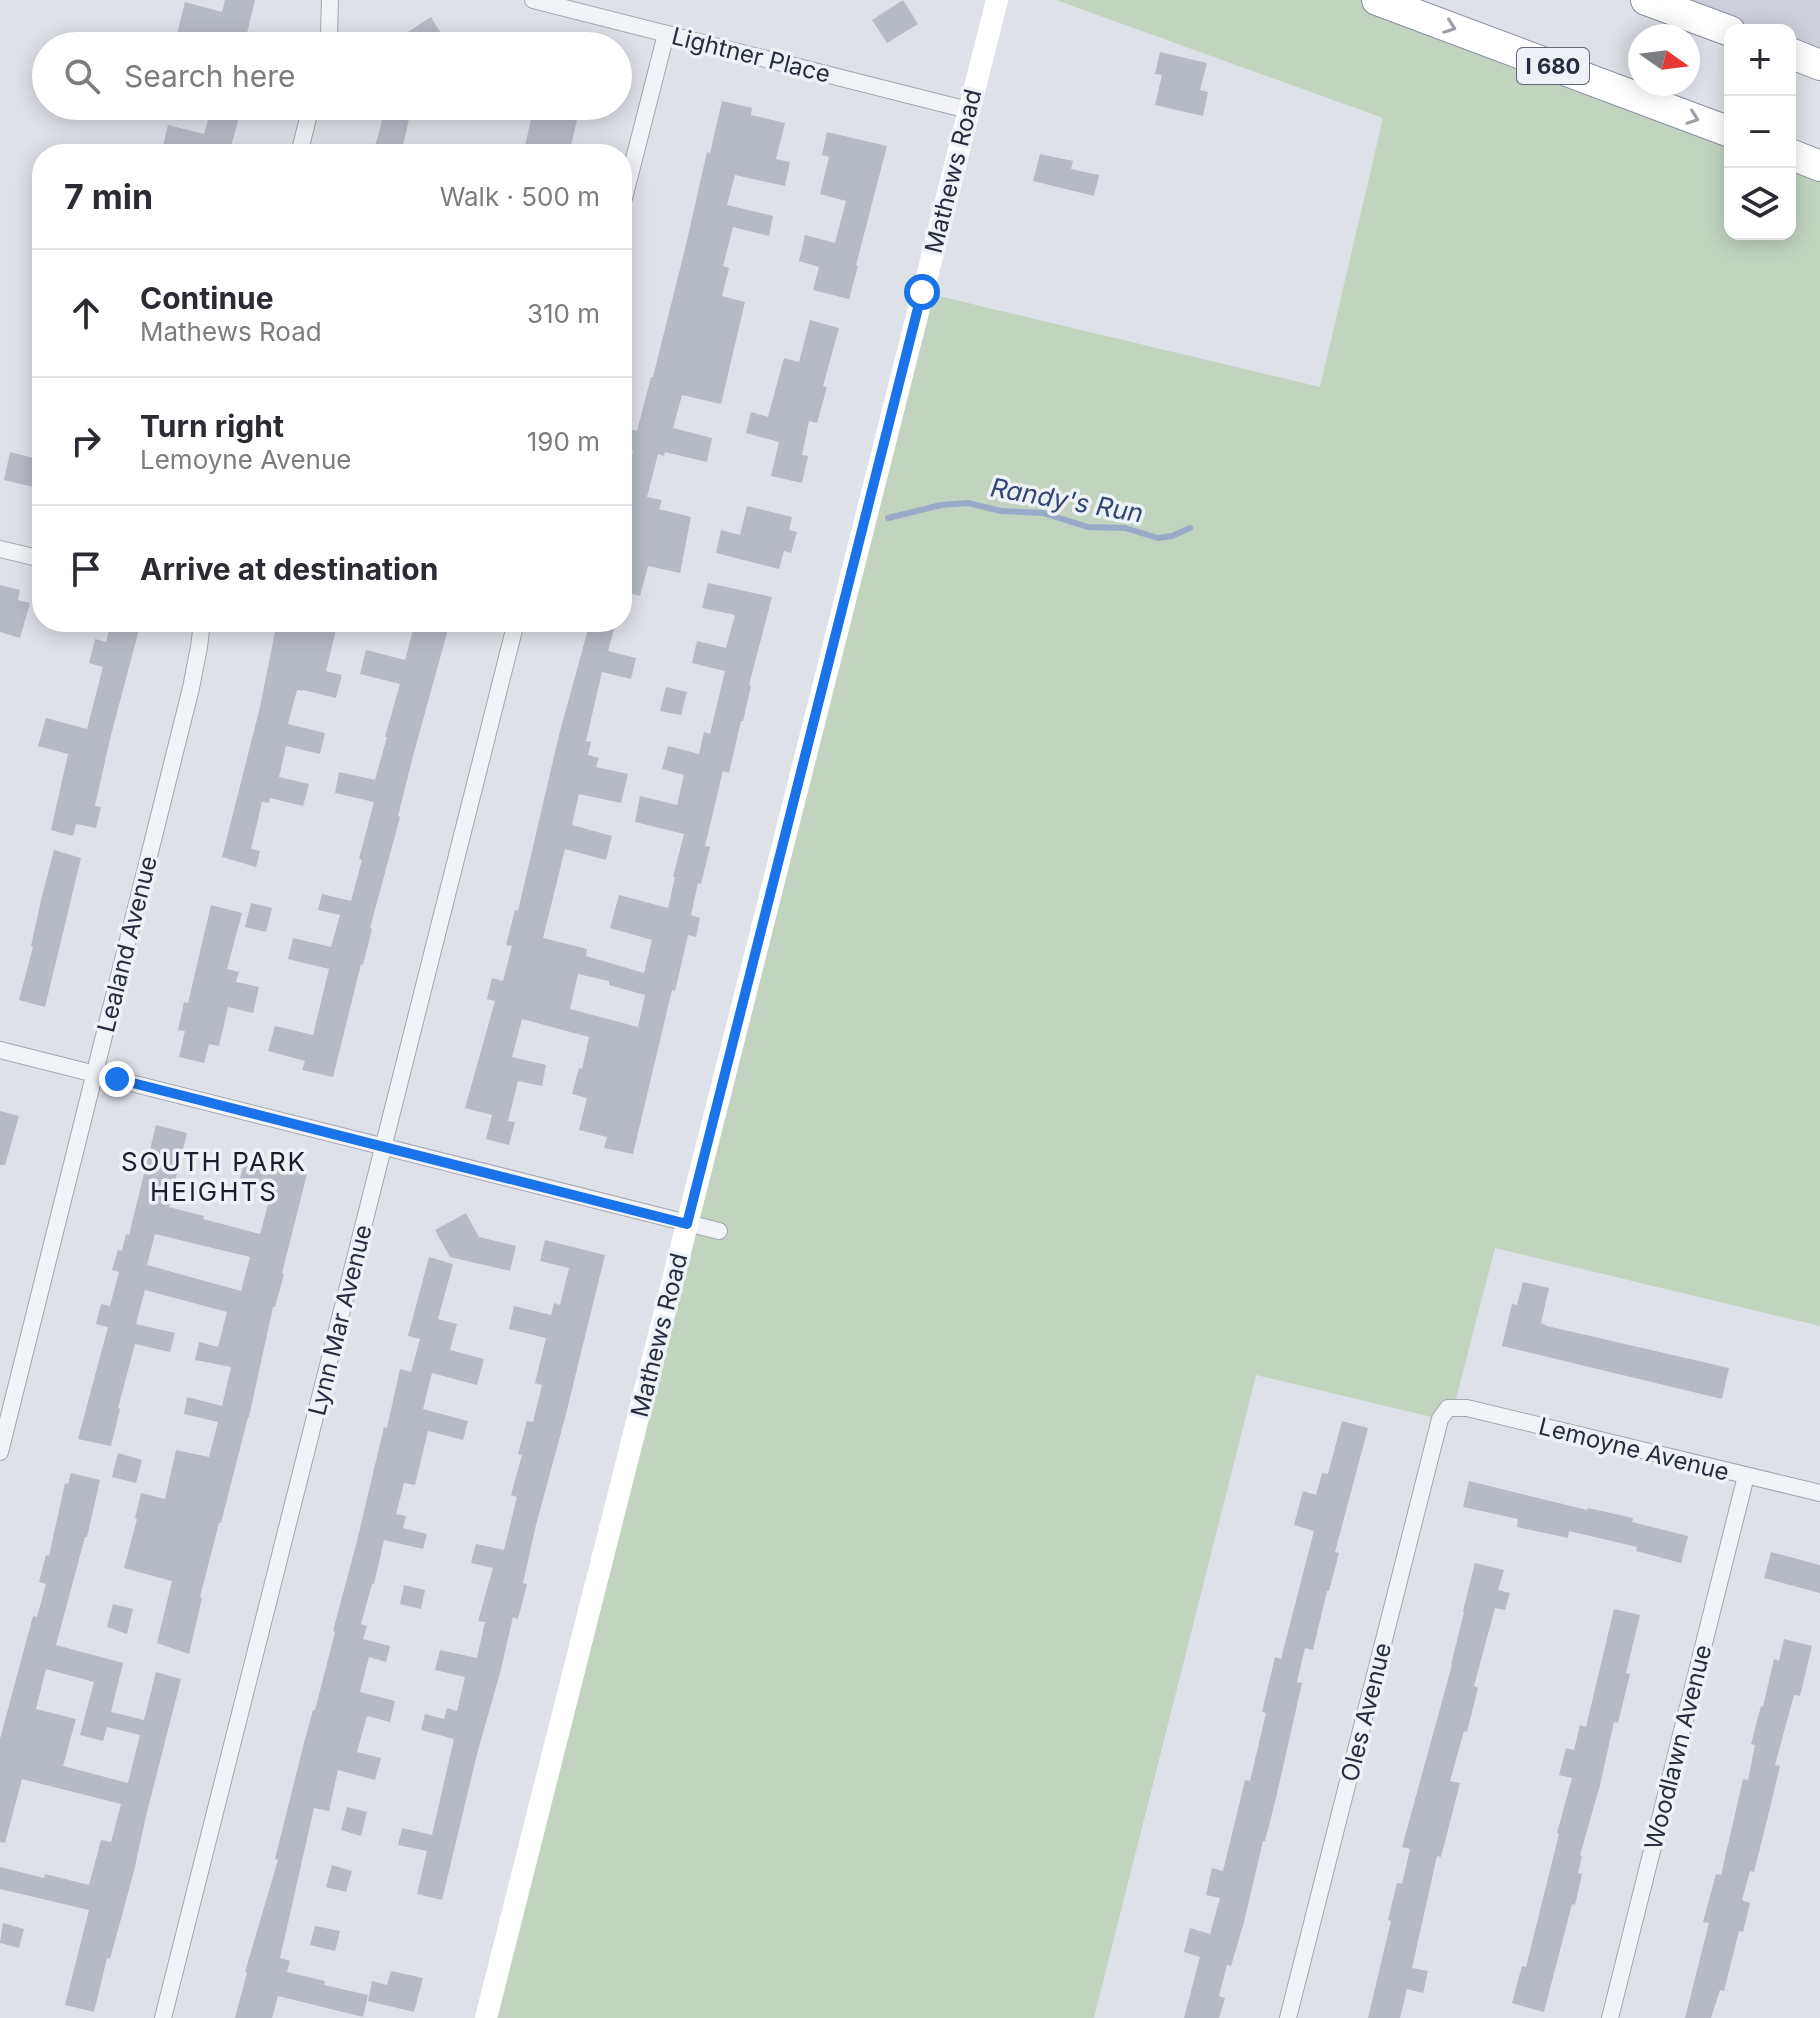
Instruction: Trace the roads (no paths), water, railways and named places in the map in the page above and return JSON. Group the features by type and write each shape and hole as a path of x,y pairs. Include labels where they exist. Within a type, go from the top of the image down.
{"highway":[{"name":"I 680","path":"1377,0 1724,130"},
{"path":"1646,0 1724,29"},
{"path":"1796,55 1820,65"},
{"path":"1796,156 1820,166"}],"street":[{"path":"328,32 330,0"},
{"name":"Lightner Place","path":"533,0 968,110"},
{"name":"Mathews Road","path":"486,2018 997,0"},
{"path":"632,167 666,34"},
{"path":"302,144 308,120"},
{"path":"0,549 32,557"},
{"name":"Lealand Avenue","path":"0,1452 191,688 201,632"},
{"name":"Lynn Mar Avenue","path":"163,2018 513,632"},
{"path":"0,1050 719,1231"},
{"name":"Lemoyne Avenue","path":"1448,1408 1467,1408 1820,1493"},
{"name":"Oles Avenue","path":"1288,2018 1440,1419 1448,1408"},
{"name":"Woodlawn Avenue","path":"1610,2018 1746,1476"}],"waterway":[{"name":"Randy's Run","path":"888,518 941,505 968,503 1001,511 1043,513 1088,527 1125,528 1158,538 1190,528"}],"district":[{"name":"SOUTH PARK HEIGHTS","path":"214,1176"}]}
